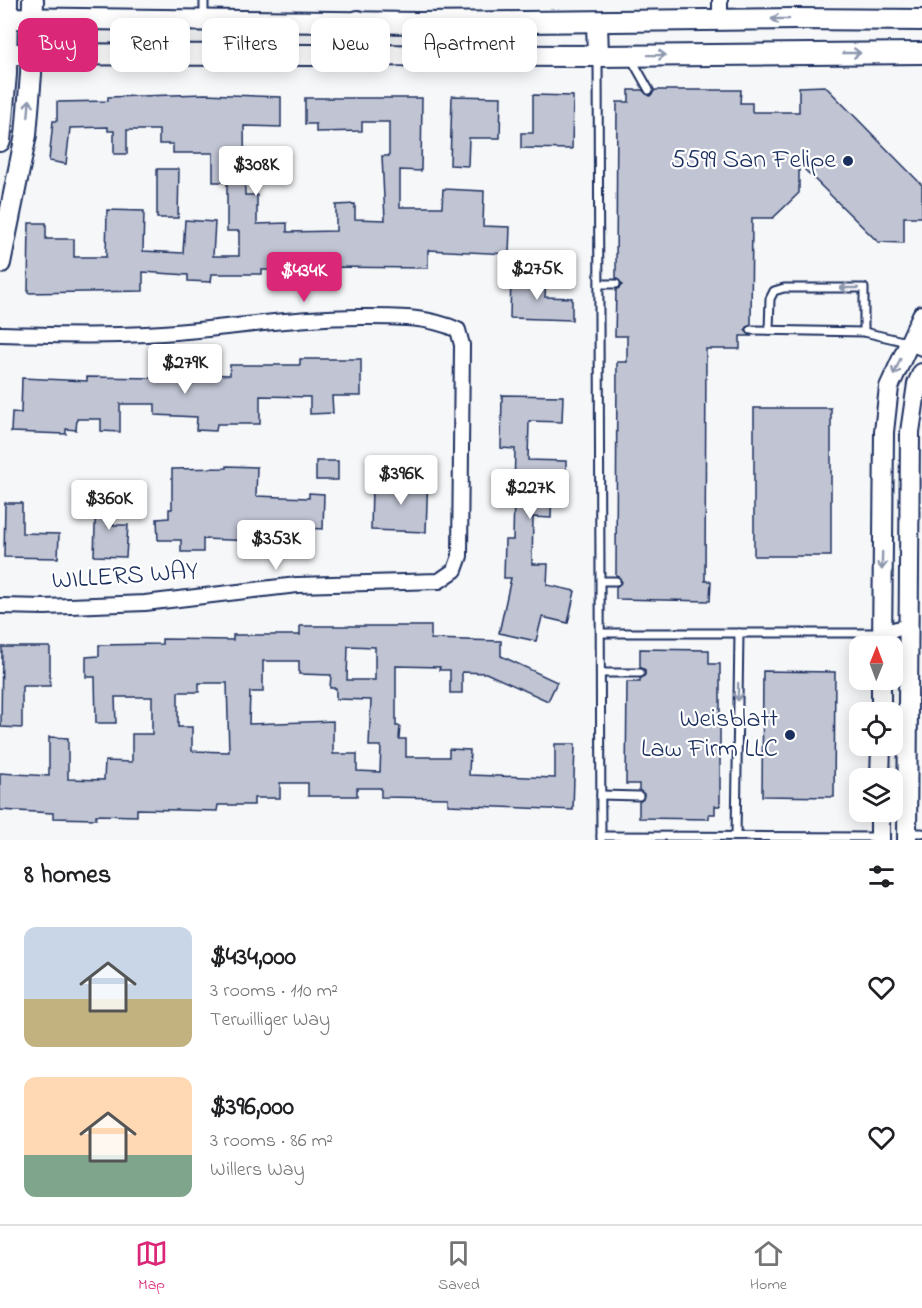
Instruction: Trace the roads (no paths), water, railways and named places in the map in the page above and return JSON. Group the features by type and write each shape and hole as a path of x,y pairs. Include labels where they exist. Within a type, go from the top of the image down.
{"main road":[{"path":"0,141 5,12 32,9 202,21"},
{"path":"390,21 597,22 720,10 922,20"},
{"path":"597,22 598,56"},
{"path":"390,56 922,53"},
{"path":"3,54 18,55"},
{"path":"98,55 311,56"},
{"path":"0,262 26,135 31,72"}],"street":[{"path":"882,636 884,432 890,387 915,345 922,315"},
{"name":"WILLERS WAY","path":"0,334 148,334 273,320 334,316 406,317 441,322 458,330 462,345 460,556 455,570 439,581 297,585 145,603 0,606"},
{"path":"912,835 910,432 917,384 922,373"},
{"path":"891,636 912,626"},
{"path":"880,822 880,838"}],"lane":[{"path":"204,0 204,18"},
{"path":"598,56 601,838 736,836 880,838"},
{"path":"630,56 649,90"},
{"path":"600,284 616,284"},
{"path":"769,330 770,299 774,291 784,288 864,288 864,332"},
{"path":"751,330 864,332 915,345"},
{"path":"601,581 616,581"},
{"path":"601,633 739,633 849,638"},
{"path":"736,836 739,633"},
{"path":"601,673 640,673"},
{"path":"601,795 639,796"}],"place":[{"name":"5599 San Felipe","path":"848,161"},
{"name":"Weisblatt Law Firm LLC","path":"790,735"}]}
